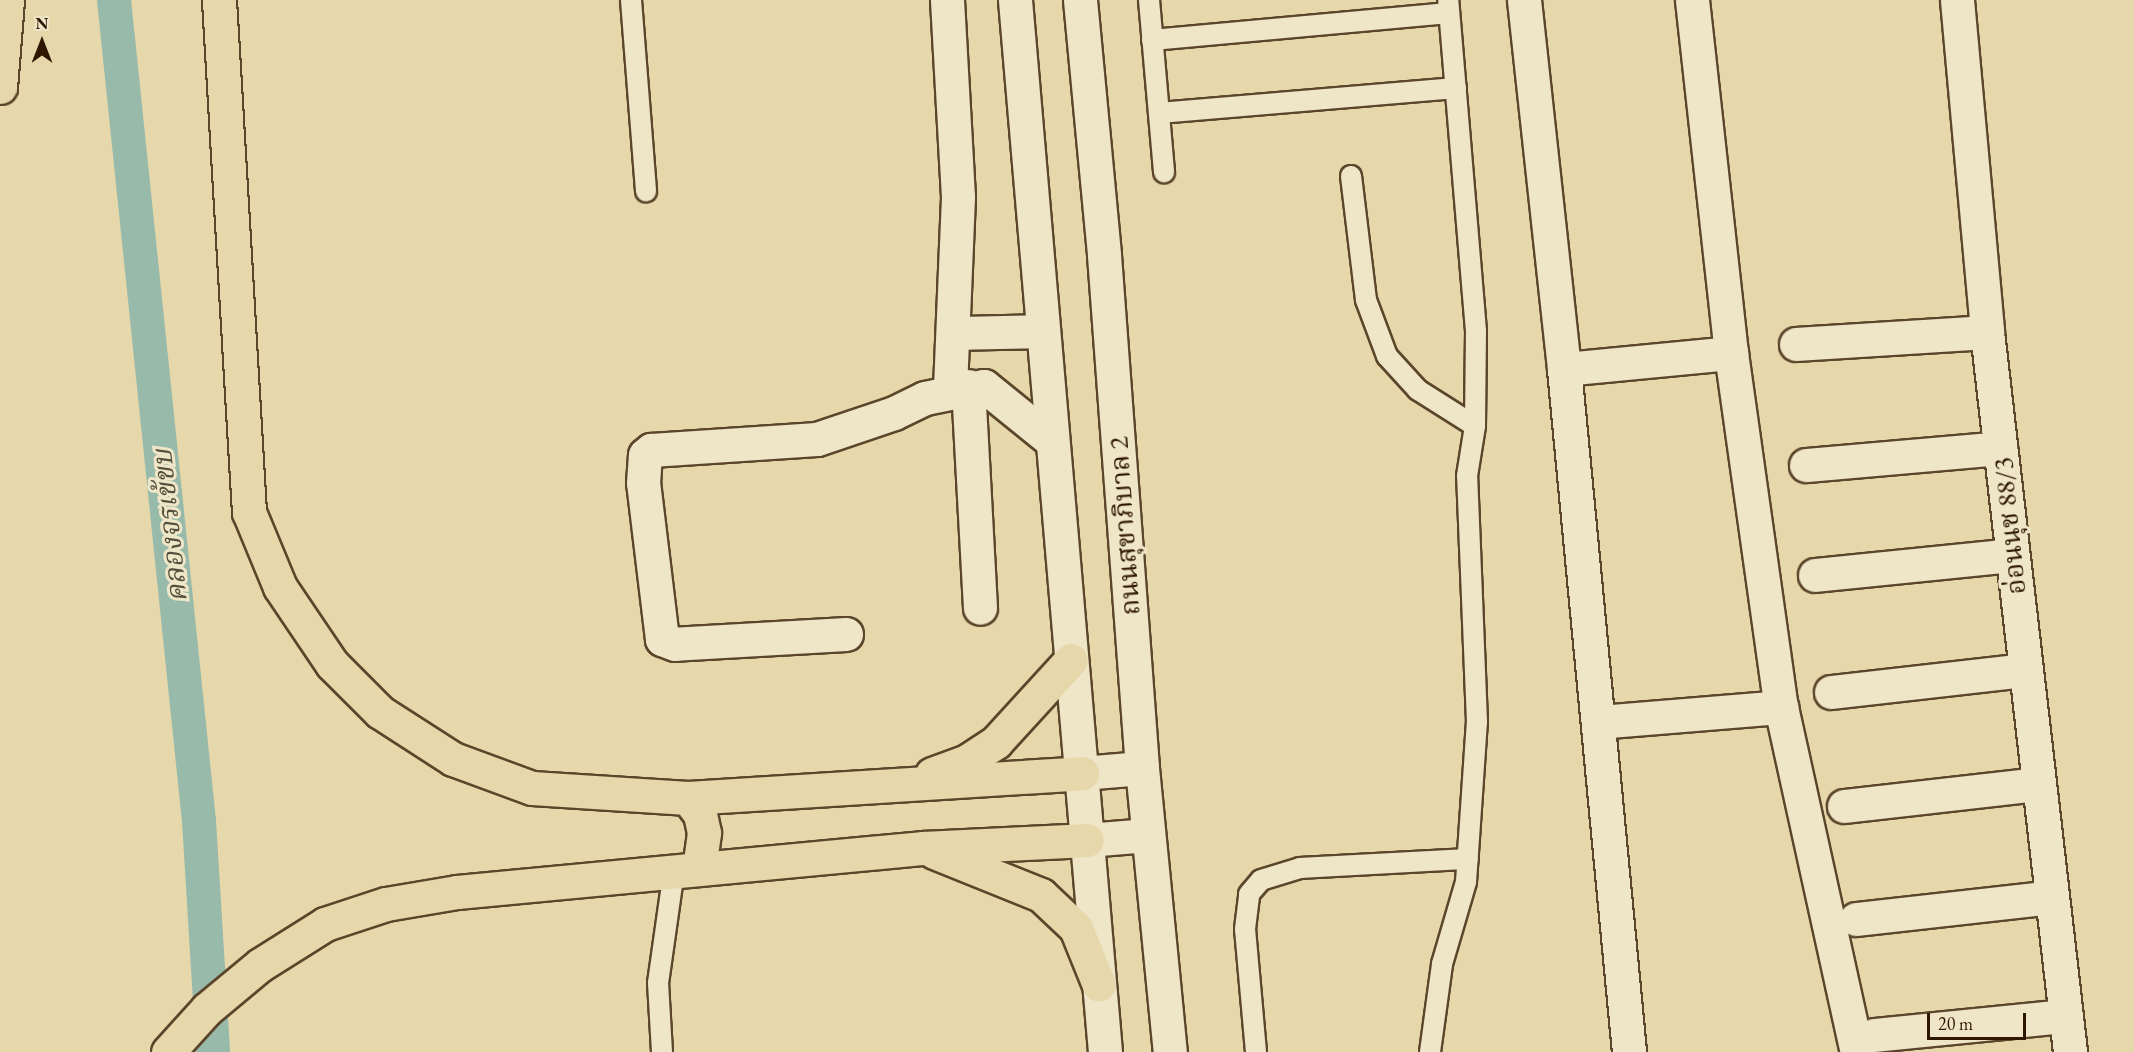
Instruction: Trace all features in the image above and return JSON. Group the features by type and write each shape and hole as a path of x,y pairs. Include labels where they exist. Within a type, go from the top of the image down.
{"highway":[{"path":"0,87 7,0"},
{"path":"219,0 249,512 280,587 332,664 380,712 453,759 532,788 688,798 1082,773"},
{"path":"908,784 967,760 996,742 1071,660"},
{"path":"687,870 704,852 704,834 700,814 688,798"},
{"path":"168,1052 207,1009 260,965 325,924 386,904 457,892 924,848 1088,840"},
{"path":"924,848 1041,896 1076,928 1099,985"}],"street":[{"path":"947,0 958,197 955,333 980,608"},
{"path":"1015,0 1105,1052"},
{"name":"ถนนสุขาภิบาล 2","path":"1080,0 1104,255 1142,768 1170,1052"},
{"path":"1524,0 1564,369 1629,1052"},
{"path":"1692,0 1731,353 1781,707 1865,1044 2064,1016"},
{"name":"อ่อนนุช 88/3","path":"1957,0 1987,332 2064,1016 2070,1052"},
{"path":"955,333 1042,331"},
{"path":"1796,344 1987,332"},
{"path":"1564,369 1731,353"},
{"path":"846,634 675,644 662,639 643,483 645,455 651,450 817,439 959,388 984,386 1052,441"},
{"path":"1806,465 2000,448"},
{"path":"1815,575 2012,555"},
{"path":"1831,692 2025,670"},
{"path":"1598,722 1781,707"},
{"path":"1082,773 1142,768"},
{"path":"1844,806 2038,784"},
{"path":"1088,840 1148,835"},
{"path":"1856,919 2051,897"}],"lane":[{"path":"631,0 646,191"},
{"path":"1149,0 1164,172"},
{"path":"1152,40 1448,6 1476,331 1475,426 1467,476 1477,722 1466,882 1442,964 1430,1052"},
{"path":"1159,113 1456,88"},
{"path":"1351,176 1366,300 1387,356 1418,390 1475,426"},
{"path":"1256,1052 1245,929 1249,894 1261,880 1300,868 1468,859"},
{"path":"662,1052 658,983 687,870"}],"waterway":[{"name":"คลองจรเข้ขบ","path":"114,0 199,821 213,1052"}]}
